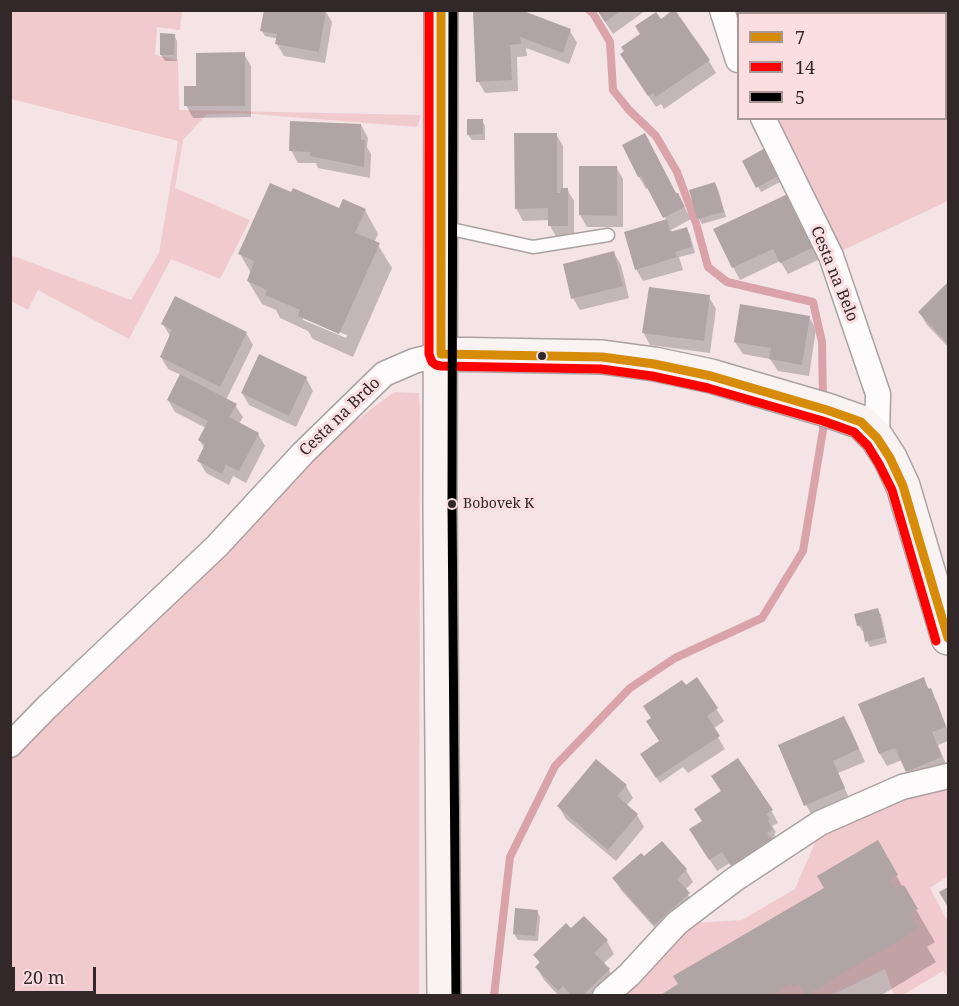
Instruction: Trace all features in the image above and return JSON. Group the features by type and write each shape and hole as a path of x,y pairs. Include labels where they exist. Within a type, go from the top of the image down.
{"street":[{"path":"441,10 440,503 444,996"},
{"path":"722,10 737,57"},
{"name":"Cesta na Belo","path":"764,120 831,256 878,394 877,438"},
{"path":"441,354 602,357 654,364 711,376 861,422 877,438 890,458 903,486 948,638"},
{"name":"Cesta na Brdo","path":"10,745 217,546 303,453 384,374 414,361 441,354"},
{"path":"605,996 629,975 677,923 735,879 820,824 902,787 948,776"}],"lane":[{"path":"441,227 533,248 608,235"}],"shaded area":[{"path":"11,10 182,11 180,30 157,27 155,55 178,60 179,110 421,115 417,127 240,113 207,114 183,140 175,188 250,220 220,279 171,259 129,339 38,290 28,310 11,301 11,255 131,300 159,253 178,141 11,99"},
{"path":"875,10 948,11 948,201 839,252 775,120 947,120 947,12 872,12"},
{"path":"394,392 419,393 420,408 419,995 11,996 11,754 347,427"},
{"path":"948,785 948,876 930,888 948,922 948,979 943,971 903,995 894,995 885,969 832,995 619,996 695,923 742,920 795,889 820,831"}],"building":[{"path":"264,10 326,10 319,52 275,44 277,34 260,31"},
{"path":"521,10 571,29 563,53 520,37 521,44 510,45 512,80 476,82 473,12"},
{"path":"597,10 622,10 605,22"},
{"path":"673,10 710,60 656,97 653,93 648,96 620,54 624,51 621,47 640,34 635,26 656,12 661,19"},
{"path":"805,10 865,10 862,12 802,12"},
{"path":"160,33 175,34 174,55 160,55"},
{"path":"245,52 245,106 184,106 184,86 196,86 196,53"},
{"path":"467,119 483,119 483,134 467,135"},
{"path":"290,121 361,124 361,140 365,140 364,167 310,156 310,152 289,151"},
{"path":"514,133 557,133 557,193 560,193 561,188 568,188 568,226 548,226 548,208 515,209"},
{"path":"645,133 685,207 663,218 622,145"},
{"path":"767,147 782,174 756,188 742,161"},
{"path":"579,166 617,166 617,216 579,215"},
{"path":"715,182 724,212 697,219 689,190"},
{"path":"270,183 291,192 293,188 339,208 343,199 366,209 355,233 380,243 339,334 298,316 300,310 265,295 267,290 247,281 254,261 238,254"},
{"path":"790,193 814,247 780,263 773,249 732,268 713,229"},
{"path":"667,219 670,232 687,227 692,247 675,252 677,257 635,270 624,232"},
{"path":"614,251 623,286 571,299 563,264"},
{"path":"948,282 948,344 918,312"},
{"path":"649,287 710,295 704,341 642,333"},
{"path":"175,296 247,332 220,387 160,357 172,330 161,324"},
{"path":"740,304 810,316 802,365 769,359 771,348 734,342"},
{"path":"259,354 307,377 289,416 241,393"},
{"path":"180,374 237,404 229,417 259,433 239,471 226,465 222,474 197,461 205,444 198,440 208,421 167,400"},
{"path":"878,608 885,637 865,642 862,625 857,626 854,614"},
{"path":"697,677 718,708 707,716 720,736 656,778 640,754 659,741 646,721 651,718 643,706 682,680 686,685"},
{"path":"924,677 928,689 931,688 946,727 932,732 942,757 906,772 895,748 879,754 858,704"},
{"path":"844,716 859,749 833,761 845,788 804,806 778,745"},
{"path":"738,758 773,810 766,814 773,829 767,833 772,839 731,866 722,852 709,860 689,829 702,821 694,809 721,791 711,776"},
{"path":"596,759 627,785 617,796 638,814 608,850 557,806"},
{"path":"878,840 898,875 890,880 895,890 904,885 918,909 910,914 918,929 806,995 799,983 794,987 791,983 771,996 659,996 678,984 673,976 824,888 817,876"},
{"path":"662,841 687,869 677,879 690,893 654,925 612,878 641,853 644,856"},
{"path":"948,887 948,907 939,892"},
{"path":"515,908 538,910 535,936 513,934"},
{"path":"584,916 608,940 594,953 610,969 582,996 572,996 563,986 558,991 535,967 540,962 533,955 566,923 571,928"}],"waterway":[{"path":"589,10 610,42 613,90 629,110 656,136 677,172 696,223 708,267 727,282 813,302 822,342 823,401"},
{"path":"494,996 510,857 555,766 630,688 675,658 762,618 803,551 823,430 823,417"}],"transit line":[{"name":"14","path":"429,10 429,354 432,362 441,366 601,369 652,376 708,388 854,432 868,446 892,490 936,641"},
{"name":"7","path":"441,10 441,354 602,357 654,364 711,376 861,422 877,438 890,458 903,486 948,638"},
{"name":"5","path":"453,10 452,503 456,996"}],"place":[{"name":"Bobovek K","path":"452,504"}]}
